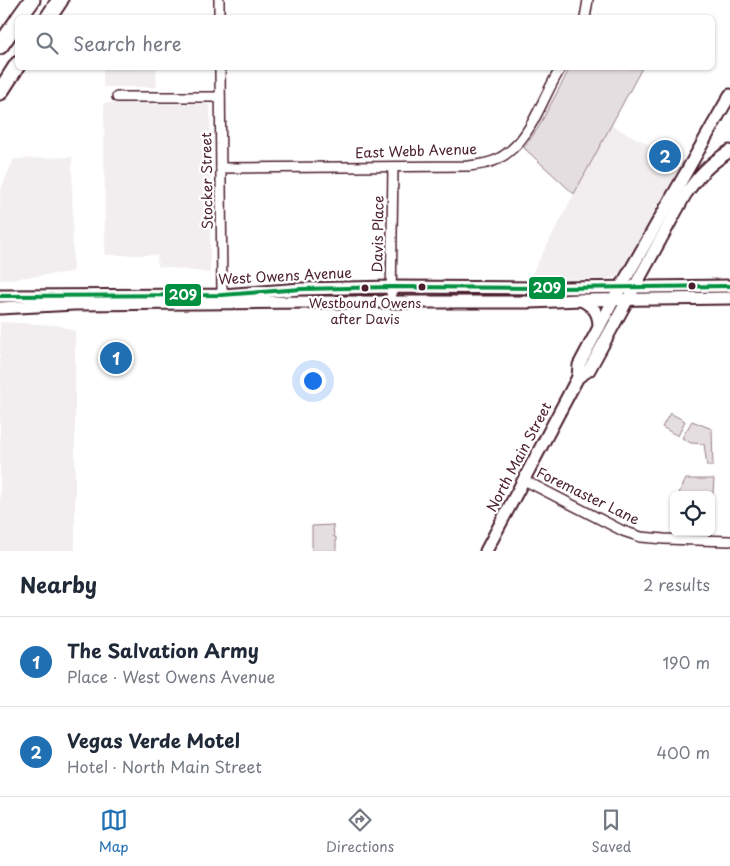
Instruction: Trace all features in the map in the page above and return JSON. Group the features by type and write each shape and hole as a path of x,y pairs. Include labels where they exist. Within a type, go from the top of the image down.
{"highway":[{"path":"21,15 32,0"},
{"path":"50,15 60,0"},
{"path":"0,46 15,24"},
{"path":"0,92 15,69"}],"main road":[{"name":"North Main Street","path":"486,551 578,377 579,365 614,299 730,95"},
{"name":"North Main Street","path":"578,377 589,370 685,194 702,172 714,161 730,151"},
{"path":"391,294 447,287 730,286"},
{"path":"301,289 301,302"},
{"name":"West Owens Avenue","path":"0,296 222,295 301,289 391,294"},
{"path":"391,294 530,302 730,298"},
{"name":"West Owens Avenue","path":"0,308 74,304 301,302 391,294"},
{"path":"581,300 596,311 599,328"}],"street":[{"path":"219,0 219,15"},
{"path":"586,15 588,0"},
{"name":"Stocker Street","path":"220,70 222,295"},
{"name":"East Webb Avenue","path":"221,168 468,166 491,162 509,151 524,137 560,70"},
{"path":"117,97 220,97"},
{"name":"Davis Place","path":"391,294 393,167"},
{"name":"Foremaster Lane","path":"524,480 622,531 641,537 664,540 730,541"}],"shaded area":[{"path":"103,70 156,70 157,87 103,87"},
{"path":"569,70 641,70 574,194 524,148 538,128"},
{"path":"104,103 208,104 210,107 210,273 158,266 157,255 105,255"},
{"path":"611,125 682,162 621,272 616,277 603,279 529,279"},
{"path":"72,157 73,272 0,280 0,191 14,159"},
{"path":"0,322 57,325 75,331 75,551 0,551"},
{"path":"670,413 685,421 678,436 662,427"},
{"path":"692,421 712,429 713,466 707,466 704,444 691,443 682,438"},
{"path":"686,479 714,479 713,491 680,491"},
{"path":"333,525 334,537 336,537 336,551 312,551 312,526"}],"transit line":[{"name":"209","path":"0,296 222,295 301,289 391,287 730,286"}],"place":[{"name":"Vegas Verde Motel","path":"665,156"},
{"name":"Westbound Owens after Davis","path":"365,288"},
{"name":"The Salvation Army","path":"116,358"}]}
